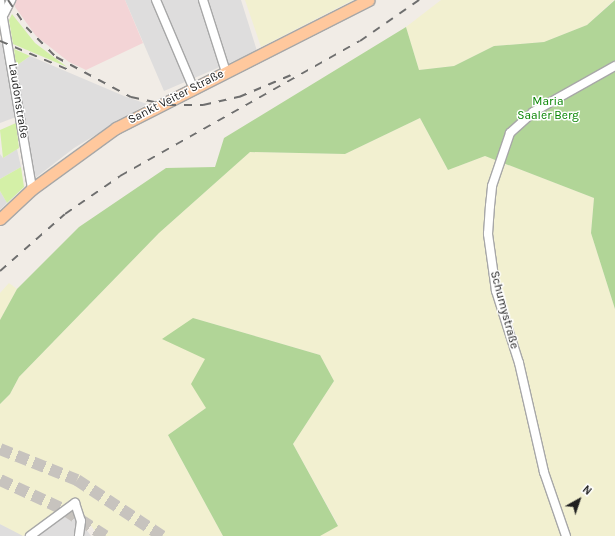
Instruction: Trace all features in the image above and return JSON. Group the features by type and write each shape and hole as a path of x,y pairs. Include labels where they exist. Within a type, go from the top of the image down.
{"main road":[{"name":"Sankt Veiter Straße","path":"0,218 32,189 116,128 193,87 226,72 368,0"}],"street":[{"path":"4,14 11,0"},
{"path":"156,0 193,87"},
{"path":"203,0 226,72"},
{"name":"Laudonstraße","path":"0,1 4,14 32,189"},
{"name":"Schumystraße","path":"566,536 544,472 519,364 496,291 488,234 492,186 510,133 533,112 615,66"},
{"path":"30,536 75,503 81,521 79,536"}],"shaded area":[{"path":"15,0 125,0 143,43 86,70 69,62 36,36 15,7"},
{"path":"125,0 241,0 257,51 164,91"},
{"path":"245,0 353,0 261,47"},
{"path":"441,0 614,0 587,25 544,42 494,46 454,66 419,70 406,27"},
{"path":"0,43 5,45 16,117 0,123"},
{"path":"30,56 124,96 147,104 74,148 34,179 16,66"},
{"path":"420,118 448,170 485,156 594,198 591,233 615,309 615,536 320,536 338,525 293,444 334,381 320,355 193,318 205,359 206,408 168,435 223,536 98,536 73,498 23,536 0,524 0,404 10,394 19,377 159,233 250,152 345,154"},
{"path":"17,149 21,167 0,179 0,154 3,158"},
{"path":"0,191 7,203 0,210"},
{"path":"9,283 17,289 0,320 0,293"},
{"path":"72,510 91,536 36,536"},
{"path":"0,524 22,534 23,536 0,536"}],"green space":[{"name":"Maria Saaler Berg","path":"615,0 615,309 591,233 594,198 485,156 448,170 420,118 345,154 250,152 159,233 19,377 10,394 0,404 0,320 17,289 79,227 166,168 215,167 224,138 406,27 419,70 454,66 494,46 544,42 587,25"},
{"path":"12,14 35,43 67,67 13,44 9,20"},
{"path":"14,49 30,56 16,66"},
{"path":"16,123 19,148 3,158 0,130"},
{"path":"21,167 24,187 7,203 0,191 0,179"},
{"path":"193,318 320,355 334,381 293,444 338,526 320,536 223,536 168,435 206,408 191,384 205,359 162,339"}],"tunnel":[{"path":"0,449 77,480 162,536"},
{"path":"0,480 65,510 105,536"}],"railway":[{"path":"8,0 26,27 56,57 131,97 168,105 203,105 239,97 291,75"},
{"path":"0,271 65,214 120,176 360,41 419,0"},
{"path":"0,41 69,70"}]}
